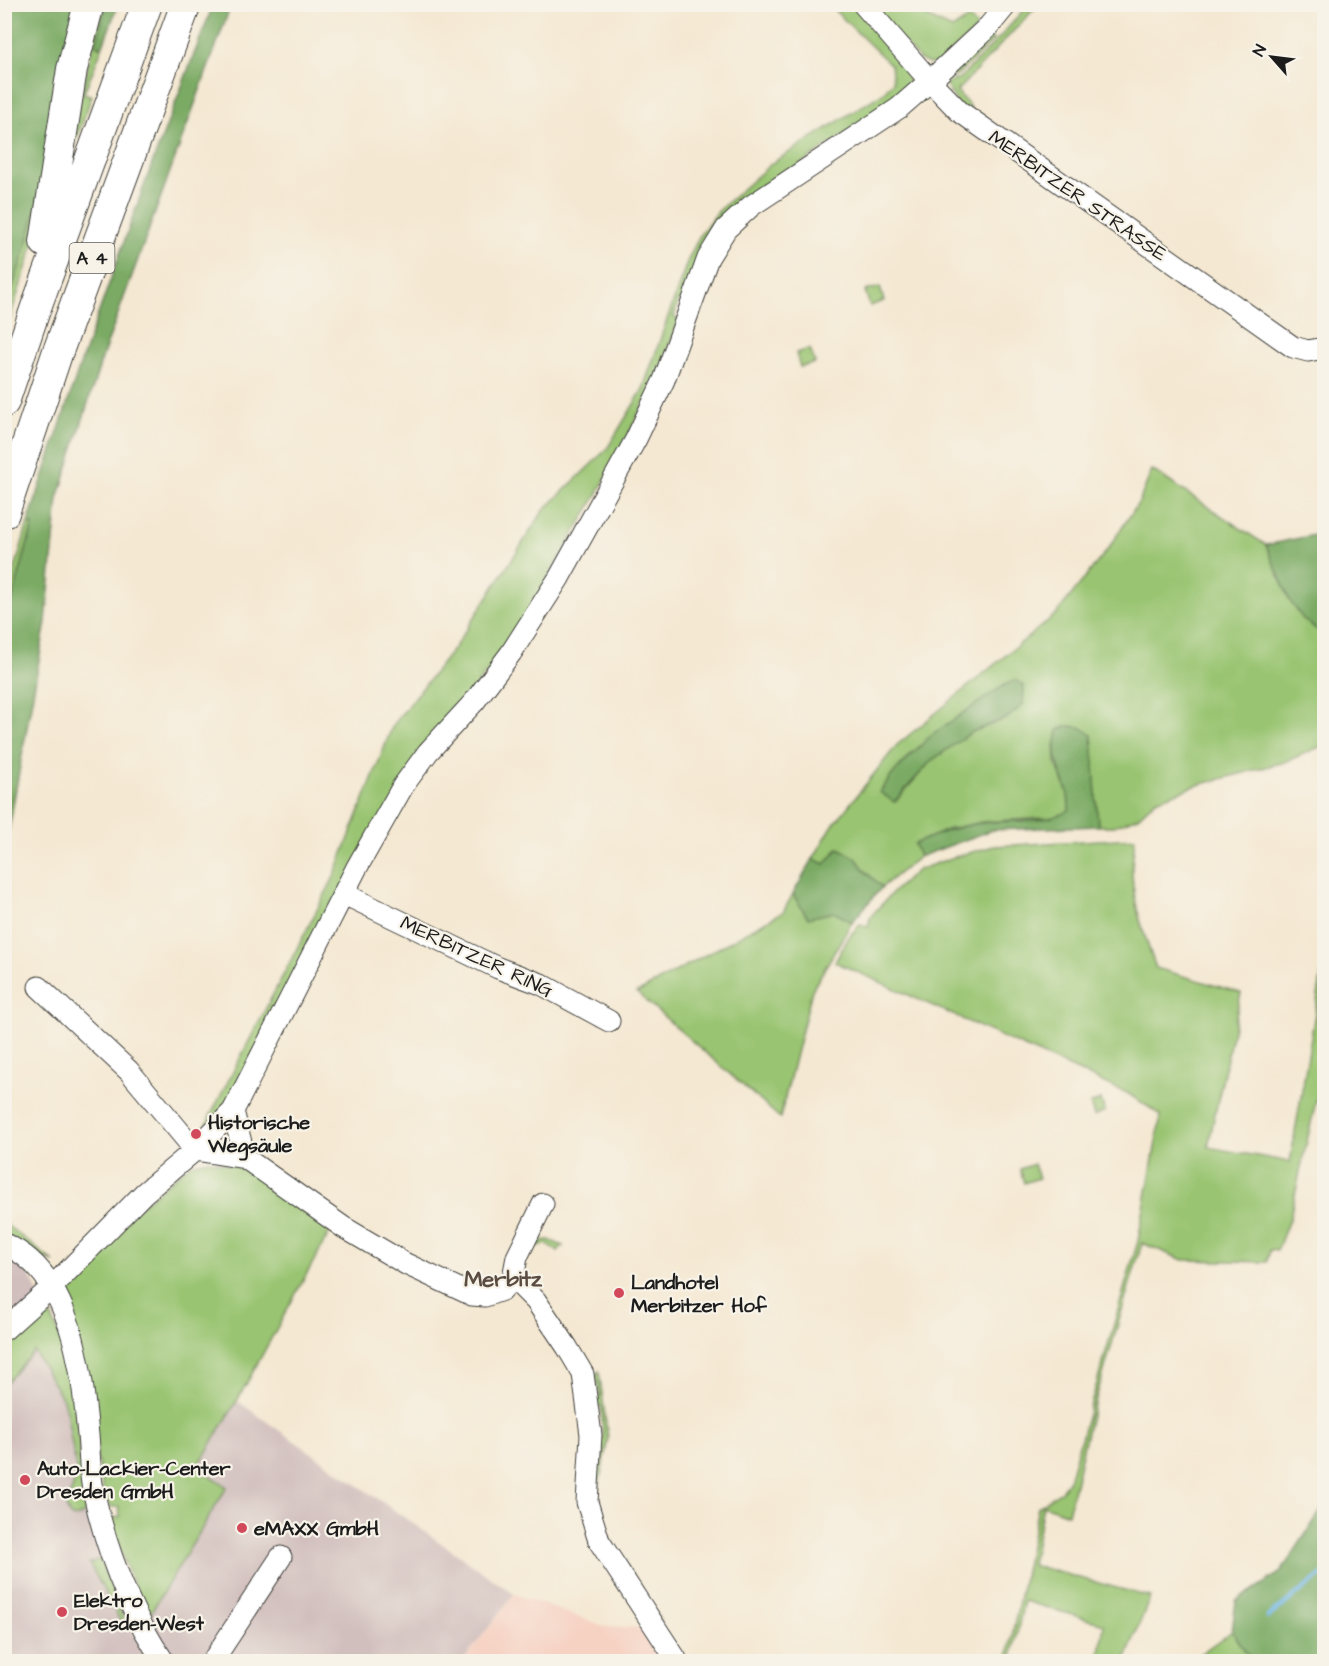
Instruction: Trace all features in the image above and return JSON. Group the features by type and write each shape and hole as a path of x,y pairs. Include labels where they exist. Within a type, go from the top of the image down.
{"highway":[{"path":"35,310 72,69 89,4"},
{"name":"A 4","path":"4,402 35,310 147,4"},
{"name":"A 4","path":"4,513 57,354 186,4"}],"street":[{"name":"MERBITZER STRASSE","path":"863,4 959,111 1293,347 1308,351 1324,348"},
{"path":"4,1330 53,1286 144,1193 195,1150 233,1111 356,869 403,786 428,752 474,702 511,653 559,578 636,439 664,380 708,258 726,229 751,206 899,108 989,26 1007,4"},
{"name":"MERBITZER RING","path":"344,894 498,968 541,984 609,1021"},
{"path":"39,987 129,1071 195,1150 245,1158 343,1227 406,1264 472,1295 485,1296 502,1290 513,1278 517,1257 543,1204"},
{"path":"233,1111 245,1158"},
{"path":"4,1244 36,1264 53,1286 62,1307 77,1361 85,1411 93,1492 101,1521 142,1626 164,1662"},
{"path":"513,1278 536,1301 582,1374 591,1435 587,1502 599,1541 676,1659"},
{"path":"212,1662 281,1557"}],"shaded area":[{"path":"5,1251 27,1269 43,1305 51,1313 58,1328 74,1403 84,1491 134,1636 227,1487 197,1468 237,1401 514,1594 463,1661 5,1662"},
{"path":"514,1594 604,1626 643,1628 667,1662 463,1662"}],"green space":[{"path":"8,5 78,5 49,162 28,241 5,311 5,13"},
{"path":"102,5 106,5 96,45 102,48 84,93 92,96 77,138 74,137 78,110"},
{"path":"106,5 118,5 102,48 96,45"},
{"path":"213,5 231,5 103,355 58,499 46,622 5,850 5,626 33,525 28,523 82,359 153,161"},
{"path":"829,5 854,5 906,68 908,88 904,95 750,198 686,300 678,301 674,317 679,320 656,380 597,495 504,652 422,750 239,1085 204,1134 207,1122 333,879 393,725 455,647 544,510 607,449 643,389 687,262 700,235 720,209 772,163 883,93 893,82 891,65"},
{"path":"871,5 909,5 923,15 952,29 969,18 978,28 937,64 929,64 920,60"},
{"path":"1028,5 1038,5 957,91 971,108 961,109 945,84 960,78"},
{"path":"990,37 993,40 957,75 947,78"},
{"path":"49,162 40,224 5,334 5,311 28,241"},
{"path":"880,287 884,301 870,306 865,291"},
{"path":"810,349 815,363 800,367 796,353"},
{"path":"1152,470 1266,545 1290,601 1303,619 1324,635 1324,745 1285,762 1198,785 1156,800 1138,817 1114,826 1098,826 1092,735 1055,744 1056,763 1068,794 1069,810 1059,817 982,822 949,829 915,844 919,857 882,887 865,871 856,858 838,848 825,864 813,859 831,828 897,745 1057,613 1108,549 1139,502","holes":["1015,680 1024,686 1023,705 1007,718 972,732 931,761 895,802 880,792 905,760 952,721"]},
{"path":"28,523 33,524 5,626 5,603"},
{"path":"1324,533 1324,635 1303,619 1290,601 1266,545"},
{"path":"1015,680 1024,686 1023,705 1007,718 972,732 931,761 894,802 880,792 892,775 931,735"},
{"path":"1067,726 1080,727 1092,735 1098,826 992,830 919,857 914,844 947,831 982,823 1039,820 1060,815 1069,810 1067,790 1056,754 1058,730"},
{"path":"1135,838 1132,872 1137,909 1156,968 1241,993 1208,1147 1290,1162 1324,960 1324,1065 1290,1217 1277,1251 1270,1250 1267,1262 1183,1260 1142,1243 1091,1415 1068,1514 1043,1505 1032,1565 1150,1597 1125,1661 1099,1661 1104,1624 1024,1601 1011,1661 1007,1661 1038,1507 1061,1491 1069,1480 1138,1241 1161,1115 1127,1093 835,962 849,937 860,924 868,927 870,917 895,890 918,870 994,846"},
{"path":"839,848 856,858 865,871 882,887 852,922 834,912 808,918 793,894 813,859 825,864"},
{"path":"793,894 808,918 834,912 852,922 812,990 780,1118 637,993 783,912"},
{"path":"1101,1100 1105,1112 1094,1116 1090,1104"},
{"path":"209,1160 253,1170 333,1226 237,1401 197,1468 227,1487 147,1619 108,1519 120,1517 119,1507 111,1507 104,1496 70,1304 71,1281 122,1222 190,1164"},
{"path":"1034,1164 1039,1178 1024,1183 1020,1169"},
{"path":"4,1223 54,1262 42,1258 5,1234"},
{"path":"549,1240 563,1246 558,1251 546,1244 529,1248 530,1242"},
{"path":"43,1305 54,1323 63,1346 74,1402 87,1510 77,1517 70,1516 66,1507 76,1469 67,1415 63,1400 34,1351 5,1384 5,1339 21,1324 25,1329 38,1321 33,1314"},
{"path":"599,1371 608,1438 597,1497 607,1534 662,1623 594,1520 594,1439 603,1438 601,1406 595,1406 593,1397 600,1395 595,1375"},
{"path":"1324,1506 1324,1656 1303,1661 1252,1661 1232,1631 1236,1601 1281,1572"},
{"path":"100,1559 127,1626 124,1628 89,1563"},
{"path":"1232,1631 1252,1661 1191,1662 1193,1659"}],"waterway":[{"path":"1268,1617 1324,1573"}],"place":[{"name":"Historische Wegsäule","path":"196,1134"},
{"name":"Landhotel Merbitzer Hof","path":"619,1293"},
{"name":"Auto-Lackier-Center Dresden GmbH","path":"25,1480"},
{"name":"eMAXX GmbH","path":"242,1528"},
{"name":"Elektro Dresden-West","path":"62,1612"}],"district":[{"name":"Merbitz","path":"503,1278"}]}
